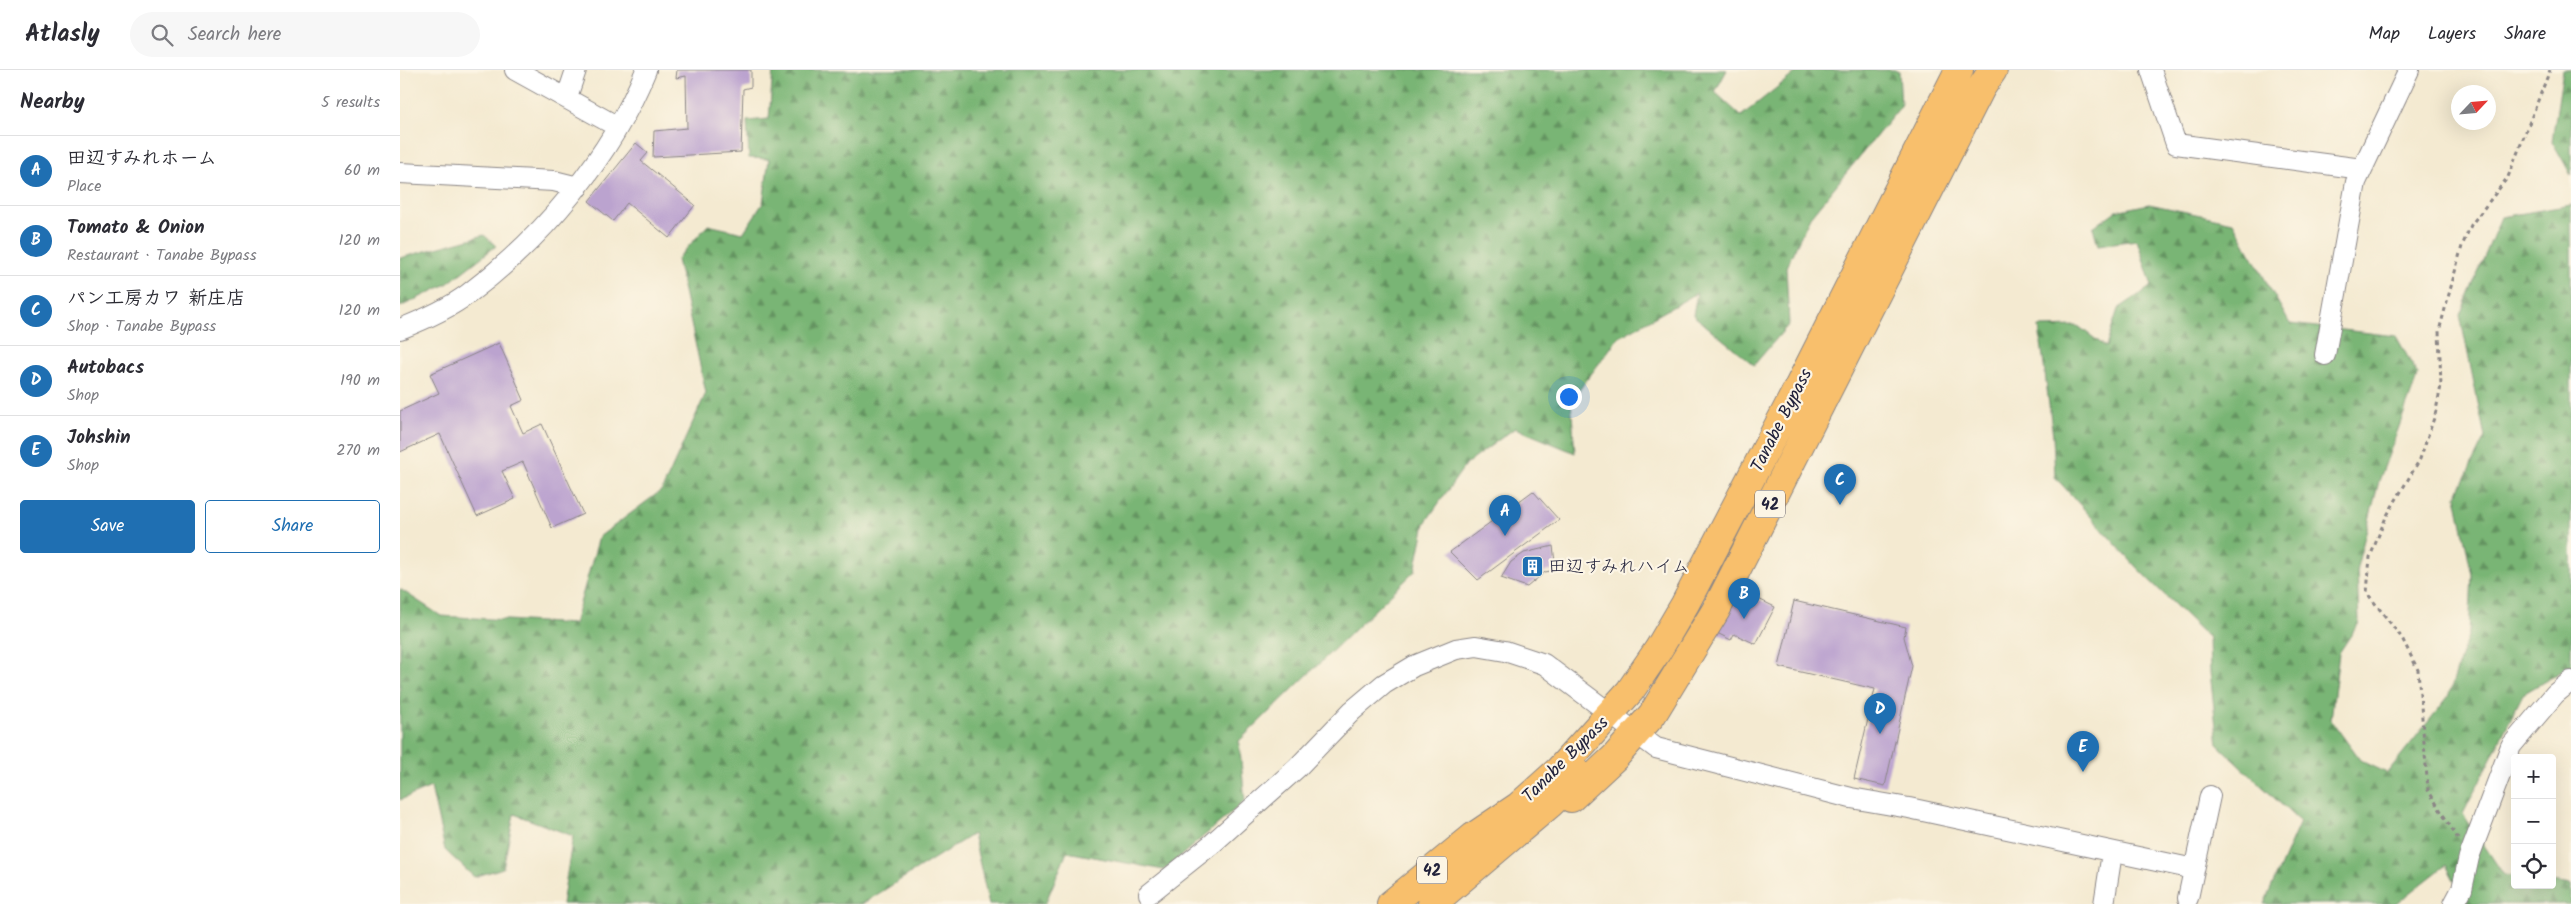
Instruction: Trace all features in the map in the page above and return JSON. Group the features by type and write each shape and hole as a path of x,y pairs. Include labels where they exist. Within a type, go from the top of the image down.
{"highway":[{"name":"42","path":"1618,720 1618,684 1645,643 1702,540 1940,70"},
{"name":"Tanabe Bypass","path":"1805,385 1959,70"},
{"name":"Tanabe Bypass","path":"1391,904 1473,837 1519,806 1618,720 1630,691 1686,604 1927,155 1975,70"},
{"name":"42","path":"1432,904 1467,876 1558,811 1618,720 1672,684 1716,610 1981,88 1993,70"}],"street":[{"path":"515,70 618,127"},
{"path":"566,97 576,70"},
{"path":"400,329 422,320 467,295 511,256 578,187 600,157 618,127 646,70"},
{"path":"2151,70 2176,144 2362,169"},
{"path":"2325,355 2354,191 2362,169 2409,70"},
{"path":"400,172 554,180 578,187"},
{"path":"1149,894 1213,843 1297,768 1352,711 1384,684 1414,666 1456,648 1476,646 1505,651 1544,664 1656,748 1851,798 1909,808 2112,853 2194,869"},
{"path":"2454,904 2462,889 2469,857 2511,746 2555,694 2571,681"},
{"path":"2188,898 2210,796"},
{"path":"2104,904 2112,853"}],"path":[{"path":"2469,857 2428,790 2418,670 2402,638 2367,594 2370,557 2386,517 2420,459 2436,415 2441,386 2439,331 2462,246 2471,225 2508,177 2550,70"}],"green space":[{"path":"773,70 1727,70 1715,92 1741,116 1799,70 1894,70 1899,72 1901,106 1810,217 1786,267 1789,324 1754,365 1693,315 1697,293 1618,338 1571,401 1575,453 1515,428 1466,464 1425,523 1415,571 1239,741 1245,801 1164,870 1067,852 1045,904 989,904 973,834 862,904 562,904 573,836 514,814 503,868 474,877 445,850 431,787 400,800 400,589 441,616 574,624 599,537 662,490 706,393 677,259 708,225 743,233 763,203 769,159 749,158 747,121 769,119"},
{"path":"2563,70 2571,70 2571,175 2552,141"},
{"path":"2149,204 2233,222 2290,324 2396,336 2418,375 2379,481 2357,567 2359,623 2339,653 2331,720 2360,760 2387,773 2448,697 2469,633 2472,575 2456,496 2485,437 2460,315 2501,217 2571,205 2571,666 2523,694 2463,814 2504,875 2511,876 2511,889 2556,889 2556,883 2571,885 2571,904 2467,904 2446,865 2396,904 2264,904 2300,822 2218,745 2210,672 2209,638 2138,569 2055,477 2053,436 2039,327 2078,326 2106,347 2118,309 2152,286 2137,240 2098,245 2093,227 2116,211"},
{"path":"484,235 496,246 447,284 400,307 400,258"}],"building":[{"path":"677,70 751,70 751,87 743,89 741,152 653,157 654,131 687,128 686,76 676,78"},
{"path":"636,143 648,153 641,161 695,205 669,238 627,203 613,221 589,201"},
{"path":"499,343 524,400 511,406 523,433 542,424 583,514 552,528 523,462 502,471 515,499 477,516 440,434 400,452 400,411 439,393 430,374"},
{"path":"1533,491 1559,520 1478,580 1450,552"},
{"name":"田辺すみれハイム","path":"1553,546 1556,570 1545,572 1527,587 1501,578 1511,562 1524,553"},
{"path":"1737,581 1753,589 1750,595 1775,607 1756,644 1734,634 1731,640 1713,631"},
{"path":"1794,601 1906,627 1904,637 1912,666 1885,786 1854,779 1875,689 1779,667"}],"place":[{"name":"パン工房カワ 新庄店","path":"1840,505"},
{"name":"田辺すみれホーム","path":"1505,536"},
{"name":"田辺すみれハイム","path":"1532,566"},
{"name":"Tomato & Onion","path":"1744,619"},
{"name":"Autobacs","path":"1880,734"},
{"name":"Johshin","path":"2083,772"}]}
